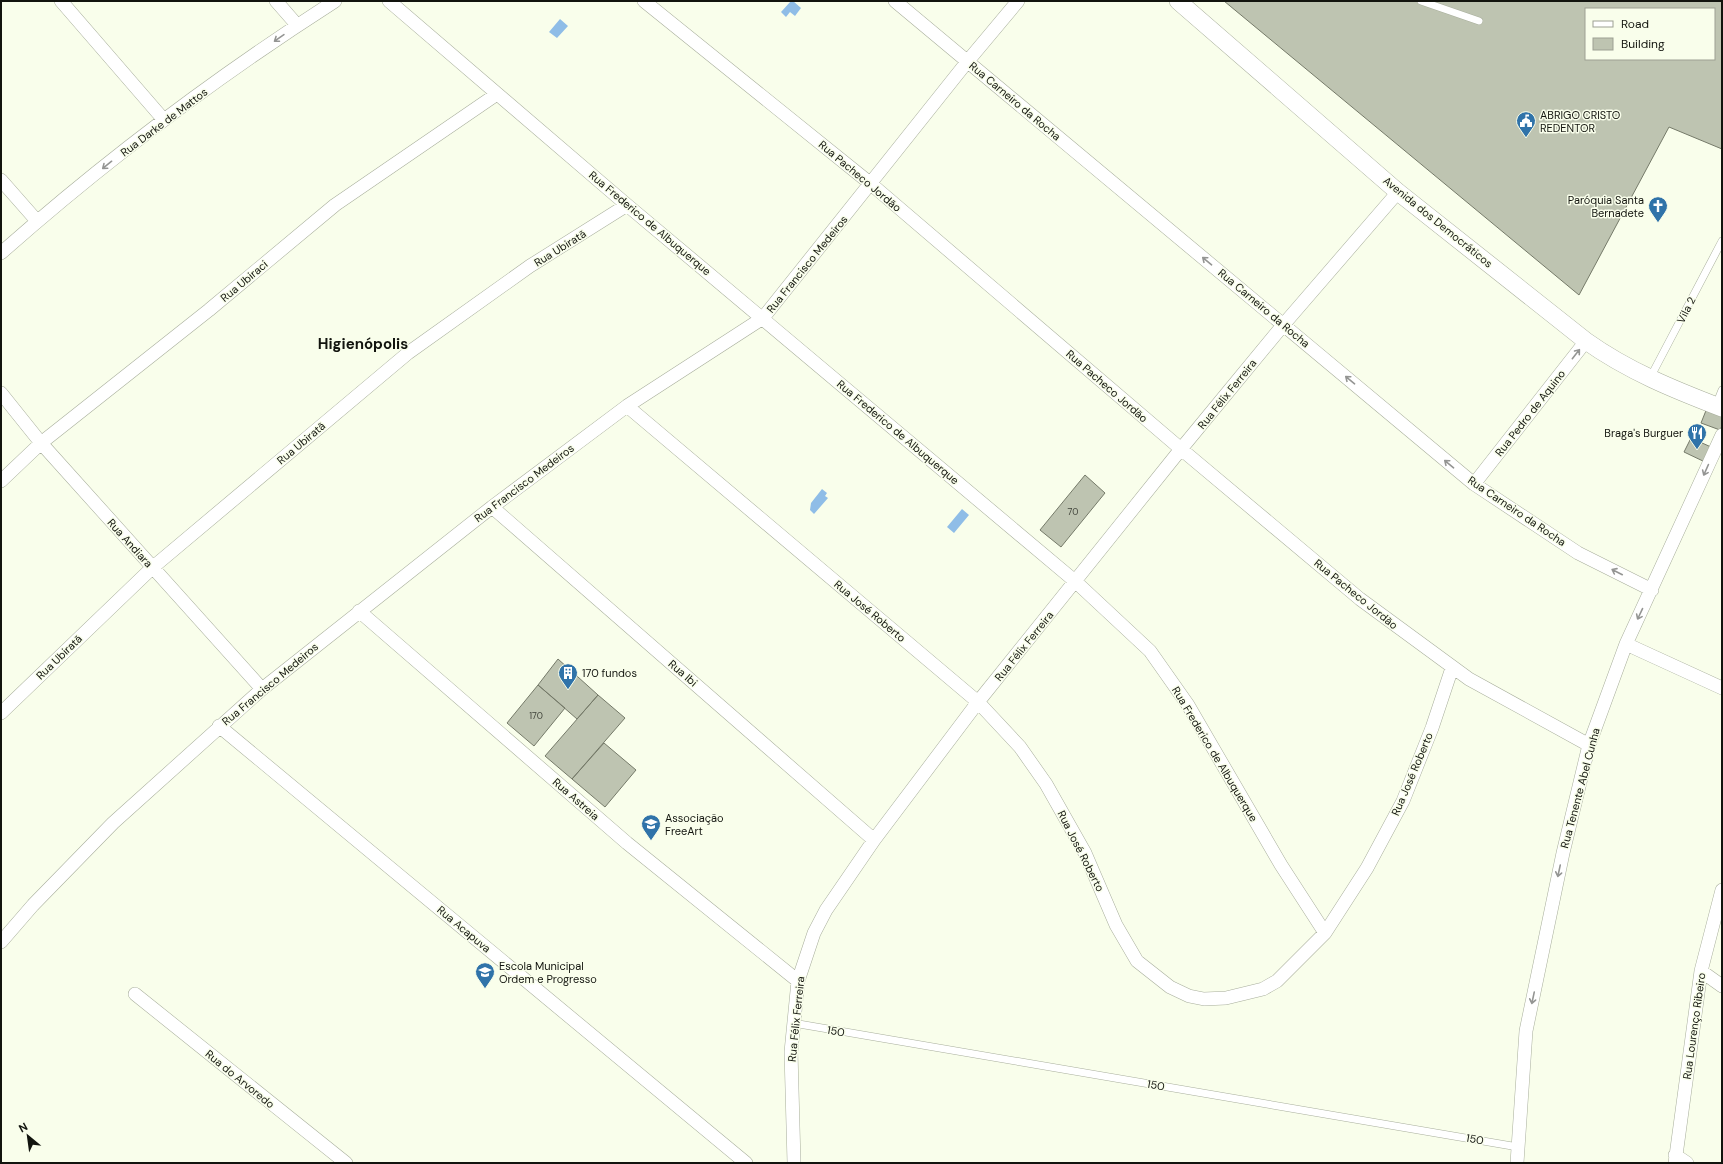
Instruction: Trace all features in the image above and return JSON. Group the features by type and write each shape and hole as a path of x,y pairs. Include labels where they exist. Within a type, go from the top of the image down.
{"street":[{"path":"61,1 164,120"},
{"path":"276,1 297,25"},
{"name":"Rua Darke de Mattos","path":"1,253 37,221 164,120 297,25 335,1"},
{"name":"Rua Frederico de Albuquerque","path":"389,1 627,205 1076,582 1150,651 1188,705 1281,865 1325,933"},
{"name":"Rua Pacheco Jordão","path":"644,1 871,184 1181,449 1360,599 1470,680 1589,745"},
{"name":"Rua Carneiro da Rocha","path":"895,1 1474,484 1578,553 1652,590"},
{"name":"Rua Francisco Medeiros","path":"1,942 33,905 114,823 262,688 492,507 627,406 763,318 967,62 1018,1"},
{"name":"Avenida dos Democráticos","path":"1178,1 1398,192 1586,341 1604,354 1650,378 1720,401"},
{"name":"Rua Ubiraci","path":"1,481 41,443 209,310 335,204 497,94"},
{"path":"1,180 37,221"},
{"name":"Rua Félix Ferreira","path":"794,1163 791,1052 798,981 814,933 826,910 874,840 978,702 1076,582 1181,449 1284,324 1398,192"},
{"name":"Rua Ubiratã","path":"1,712 152,568 408,353 530,266 627,205"},
{"name":"Rua Pedro de Aquino","path":"1474,484 1586,341"},
{"name":"Rua Andiara","path":"1,394 41,443 152,568 262,688"},
{"name":"Rua José Roberto","path":"627,406 978,702 1020,746 1046,784 1085,853 1116,925 1137,961 1170,987 1189,996 1204,999 1226,998 1264,989 1277,981 1325,933 1367,868 1403,801 1432,728 1452,668"},
{"name":"Rua Tenente Abel Cunha","path":"1517,1163 1526,1031 1563,853 1589,745 1626,644 1722,435"},
{"name":"Rua Ibi","path":"492,507 874,840"},
{"name":"Rua Astreia","path":"359,611 626,843 798,981"},
{"path":"1626,644 1722,688"},
{"name":"Rua Acapuva","path":"219,726 746,1163"},
{"name":"Rua Lourenço Ribeiro","path":"1675,1159 1701,971 1722,890"},
{"path":"1701,971 1722,986"},
{"name":"Rua do Arvoredo","path":"135,994 346,1163"},
{"path":"1675,1159 1687,1163"}],"lane":[{"path":"1421,1 1479,21"},
{"name":"Vila 2","path":"1650,378 1722,241"},
{"name":"150","path":"793,1024 1518,1147"}],"water":[{"path":"791,1 801,8 795,16 790,12 786,17 781,12"},
{"path":"560,19 568,26 557,38 549,32"},
{"path":"822,489 827,493 825,496 828,498 814,514 810,510 811,503"},
{"path":"962,509 969,515 954,533 947,527"}],"building":[{"name":"ABRIGO CRISTO REDENTOR","path":"1224,1 1722,1 1722,149 1669,127 1579,295"},
{"path":"1707,408 1722,413 1722,426 1720,430 1701,423"},
{"name":"Braga's Burguer","path":"1691,438 1711,447 1705,462 1684,452"},
{"path":"1085,475 1105,493 1061,547 1040,530"},
{"name":"170 fundos","path":"558,659 598,695 577,719 538,685"},
{"path":"538,685 565,708 534,746 507,723"},
{"path":"598,695 625,718 572,779 545,756"},
{"path":"604,743 636,770 605,807 572,779"}],"place":[{"name":"ABRIGO CRISTO REDENTOR","path":"1526,138"},
{"name":"Paróquia Santa Bernadete","path":"1658,223"},
{"name":"Braga's Burguer","path":"1697,450"},
{"name":"170 fundos","path":"568,690"},
{"name":"Associação FreeArt","path":"651,841"},
{"name":"Escola Municipal Ordem e Progresso","path":"485,989"}],"district":[{"name":"Higienópolis","path":"363,344"}]}
